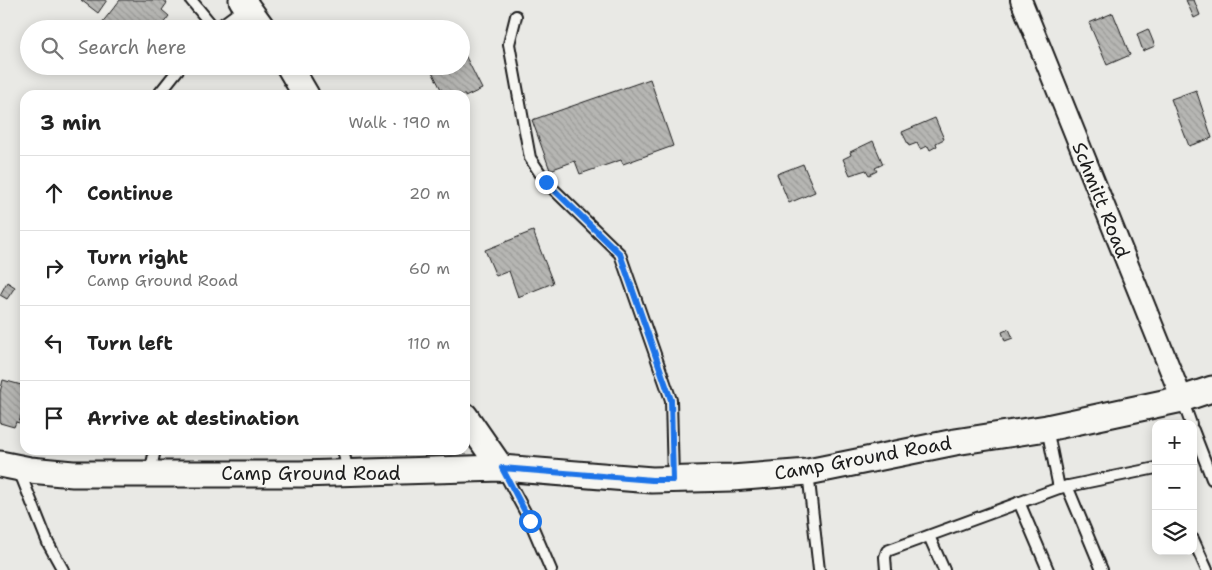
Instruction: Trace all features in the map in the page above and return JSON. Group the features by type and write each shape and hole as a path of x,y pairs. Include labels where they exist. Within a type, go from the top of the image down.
{"street":[{"name":"Schmitt Road","path":"1021,0 1182,399"},
{"path":"244,3 256,20"},
{"path":"294,75 303,90"},
{"name":"Camp Ground Road","path":"9,466 72,474 150,474 346,462 502,468 623,478 673,480 808,472 955,442 1047,428 1182,399 1212,389"},
{"path":"470,423 502,468"}],"lane":[{"path":"191,0 208,20"},
{"path":"226,20 244,3"},
{"path":"516,16 510,44 530,158 546,182 620,254 671,400 673,480"},
{"path":"162,90 174,75"},
{"path":"1182,399 1190,420"},
{"path":"1047,428 1063,487 1102,570"},
{"path":"1197,439 1209,466 1212,479"},
{"path":"150,474 154,455"},
{"path":"9,466 63,570"},
{"path":"502,468 530,521 551,570"},
{"path":"886,570 885,554 887,551 1063,487 1152,469"},
{"path":"808,472 819,570"},
{"path":"1019,502 1048,570"},
{"path":"928,536 944,570"},
{"path":"1197,549 1206,570"}],"building":[{"path":"81,0 107,0 98,13"},
{"path":"120,0 163,0 167,3 162,10 169,16 166,20 104,20"},
{"path":"1186,0 1194,0 1200,15 1194,18"},
{"path":"1113,13 1130,55 1107,65 1089,23"},
{"path":"1148,29 1155,46 1143,51 1137,34"},
{"path":"470,65 482,89 470,95 470,90 441,90 434,75 470,75"},
{"path":"650,79 673,146 623,164 621,160 580,174 575,161 550,170 532,120"},
{"path":"1196,90 1212,138 1189,146 1171,99"},
{"path":"935,118 944,139 936,143 937,146 930,150 928,146 920,149 917,143 909,146 902,132"},
{"path":"873,141 883,164 875,168 877,171 869,175 866,170 850,175 843,159 851,155 850,152"},
{"path":"803,164 815,192 789,203 777,174"},
{"path":"533,231 553,283 518,297 509,271 496,276 485,250"},
{"path":"7,282 15,287 7,299 0,295"},
{"path":"1009,329 1013,338 1005,341 1002,332"},
{"path":"3,380 20,385 20,419 19,423 16,422 14,427 0,423 0,392"}],"route":[{"path":"530,521 502,468 524,472 673,480 671,400 620,254 546,182"}]}
